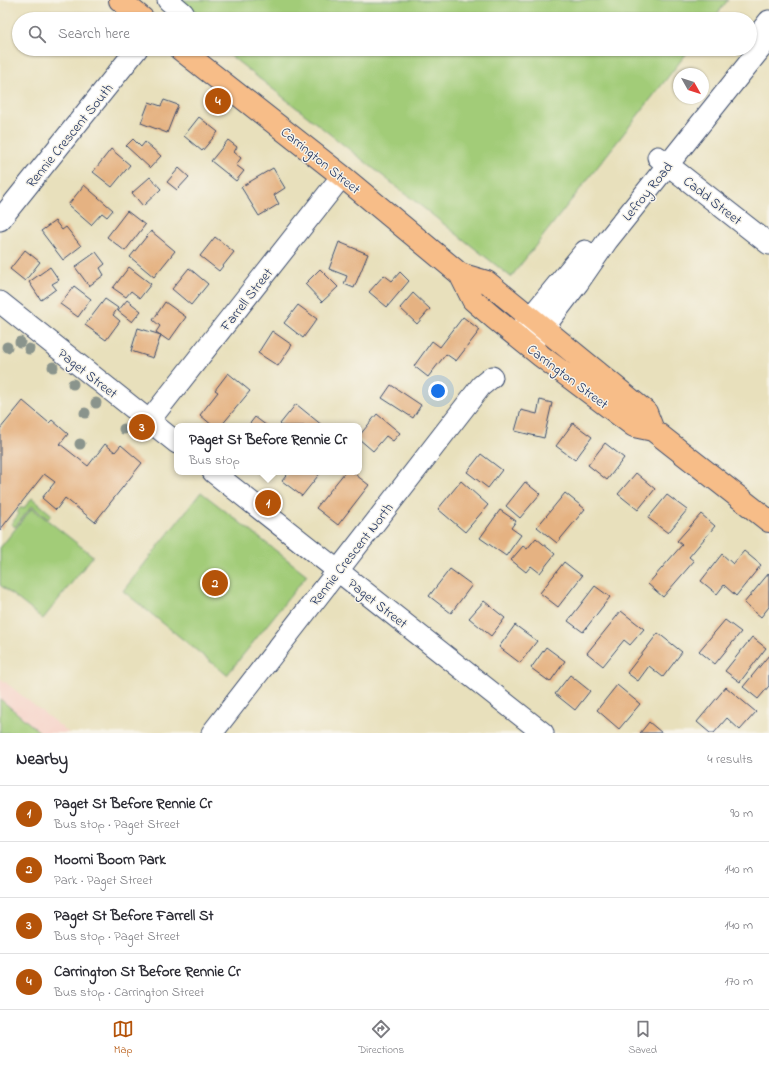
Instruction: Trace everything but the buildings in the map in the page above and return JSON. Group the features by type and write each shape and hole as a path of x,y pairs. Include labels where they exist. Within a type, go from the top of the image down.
{"main road":[{"path":"120,0 135,12"},
{"name":"Carrington Street","path":"198,57 460,274 487,282 536,324 646,412 653,430"},
{"name":"Carrington Street","path":"460,274 473,300 522,341 634,426 653,430 769,521"}],"street":[{"path":"168,0 182,12"},
{"path":"757,36 769,21"},
{"name":"Lefroy Road","path":"757,52 769,38"},
{"name":"Rennie Crescent South","path":"0,220 132,56"},
{"name":"Lefroy Road","path":"663,161 742,56"},
{"name":"Lefroy Road","path":"522,341 536,324 580,258 753,56"},
{"name":"Cadd Street","path":"663,161 769,244"},
{"name":"Farrell Street","path":"149,421 342,176"},
{"name":"Paget Street","path":"0,302 174,441"},
{"name":"Rennie Crescent North","path":"212,733 481,386 492,377"},
{"name":"Paget Street","path":"217,475 543,733"}],"shaded area":[{"path":"0,678 69,733 0,733"}],"green space":[{"path":"160,0 728,0 719,12 175,12"},
{"path":"231,56 685,56 675,68 673,68 673,71 511,277"},
{"path":"201,492 307,575 227,675 123,591"},
{"path":"32,498 52,515 48,519 32,506 15,527 11,524 19,514 17,512 21,507 23,509"},
{"path":"32,508 93,556 43,619 0,585 0,548"},
{"path":"0,699 41,733 0,733"}],"place":[{"name":"Carrington St Before Rennie Cr","path":"218,101"},
{"name":"Paget St Before Farrell St","path":"142,427"},
{"name":"Paget St Before Rennie Cr","path":"268,503"},
{"name":"Moorni Boorn Park","path":"215,583"}]}
